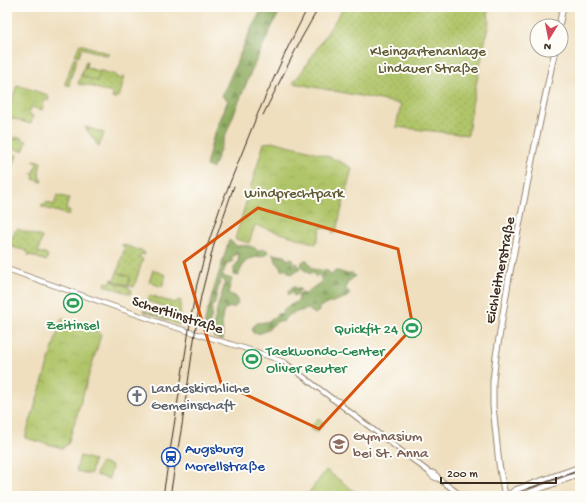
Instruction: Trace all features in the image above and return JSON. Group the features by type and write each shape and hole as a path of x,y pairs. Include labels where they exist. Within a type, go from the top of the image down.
{"main road":[{"path":"561,18 563,7"},
{"name":"Eichleitnerstraße","path":"506,496 499,464 493,406 493,381 510,272 552,58"},
{"path":"506,496 515,490 580,467"},
{"path":"524,496 580,474"}],"street":[{"name":"Schertlinstraße","path":"7,269 179,329 238,346 286,363 429,472 433,472 437,475 439,479 462,496"}],"highlighted area":[{"path":"258,208 398,249 413,327 319,429 221,383 184,262"}],"green space":[{"path":"263,7 282,7 254,66 213,168 211,168 206,166 213,138 228,100 222,96 251,29"},
{"name":"Kleingartenanlage Lindauer Straße","path":"344,7 489,7 489,22 472,105 468,135 396,127 401,104 293,83"},
{"path":"80,44 108,53 108,56 82,48 79,56 75,55"},
{"path":"74,57 77,58 69,84 70,86 65,84"},
{"path":"86,61 86,67 116,75 116,77 122,79 123,76 125,77 119,97 116,96 115,99 112,98 113,93 84,84 78,84"},
{"path":"84,67 100,72 97,81 82,76"},
{"path":"17,85 48,95 49,101 45,99 42,110 31,107 29,115 33,116 31,124 7,117 7,109 9,109"},
{"path":"85,127 104,133 99,147"},
{"path":"7,134 13,136 13,138 23,138 22,140 27,141 24,150 21,151 7,146"},
{"name":"Windprechtpark","path":"275,142 324,155 352,168 336,232 332,233 333,230 321,227 316,244 255,225 249,243 235,239 264,143"},
{"path":"9,153 17,155 7,184 7,169 9,161 7,160 7,157"},
{"path":"33,161 41,162 39,178 42,182 33,179 34,175 32,173 34,173 37,163"},
{"path":"57,195 69,198 66,209 70,211 69,215 41,207 42,205 45,205 46,202 54,205"},
{"path":"17,229 42,237 38,252 48,255 46,261 30,255 29,256 27,251 12,247 10,243 15,233 14,232"},
{"path":"229,240 237,246 249,246 258,251 263,249 267,250 268,252 264,256 247,261 242,266 238,276 234,275 234,268 238,262 239,253 231,256 233,260 232,262 227,263 222,276 232,279 228,293 236,297 238,304 235,307 224,310 222,318 223,340 214,338 213,330 225,282 222,279 220,281 214,305 211,306 212,316 203,332 203,330"},
{"path":"122,244 144,252 145,255 141,254 139,257 143,259 134,287 111,280 115,280 125,247 122,246"},
{"path":"272,254 285,256 287,261 290,258 293,259 294,262 291,263 293,265 297,263 300,268 292,274 288,272 288,270 281,270"},
{"path":"307,260 312,269 328,271 331,276 335,271 353,274 355,276 347,283 346,289 350,293 347,297 319,307 319,311 315,314 308,309 294,313 287,316 283,322 278,321 263,332 257,334 253,333 252,329 256,323 271,320 277,314 282,313 285,308 298,301 299,297 297,294 294,296 293,293 289,295 288,293 293,286 296,288 295,290 292,289 293,291 298,289 298,288 301,290 297,291 299,294 306,294 322,281 319,274 316,277 313,273 309,274 309,272 304,270 301,266 302,262"},
{"path":"153,270 166,275 162,287 149,282"},
{"path":"117,272 130,277 128,285 114,281"},
{"path":"111,281 129,287 128,289 132,290 131,294 106,286 105,283 110,283"},
{"path":"150,295 175,303 178,302 178,300 181,301 179,325 143,311 166,318 168,308 147,301"},
{"path":"62,318 97,331 101,335 68,444 62,448 25,438"},
{"path":"318,418 324,423 317,433 310,429"},
{"path":"80,456 94,460 91,473 89,474 76,471"},
{"path":"101,463 112,466 109,479 96,475"},
{"path":"326,470 361,496 310,496 308,494"}],"tram line":[{"path":"514,496 527,489 580,470"}],"railway":[{"path":"163,496 191,317 197,284 207,247 221,205 258,113 308,7"},
{"path":"263,115 301,39 319,7"},
{"path":"170,496 201,296 214,244 234,186"}],"place":[{"name":"Zeitinsel","path":"73,303"},
{"name":"Quickfit 24","path":"412,328"},
{"name":"Taekwondo-Center Oliver Reuter","path":"252,359"},
{"name":"Landeskirchliche Gemeinschaft","path":"137,396"},
{"name":"Gymnasium bei St. Anna","path":"339,444"},
{"name":"Augsburg Morellstraße","path":"171,457"}]}
